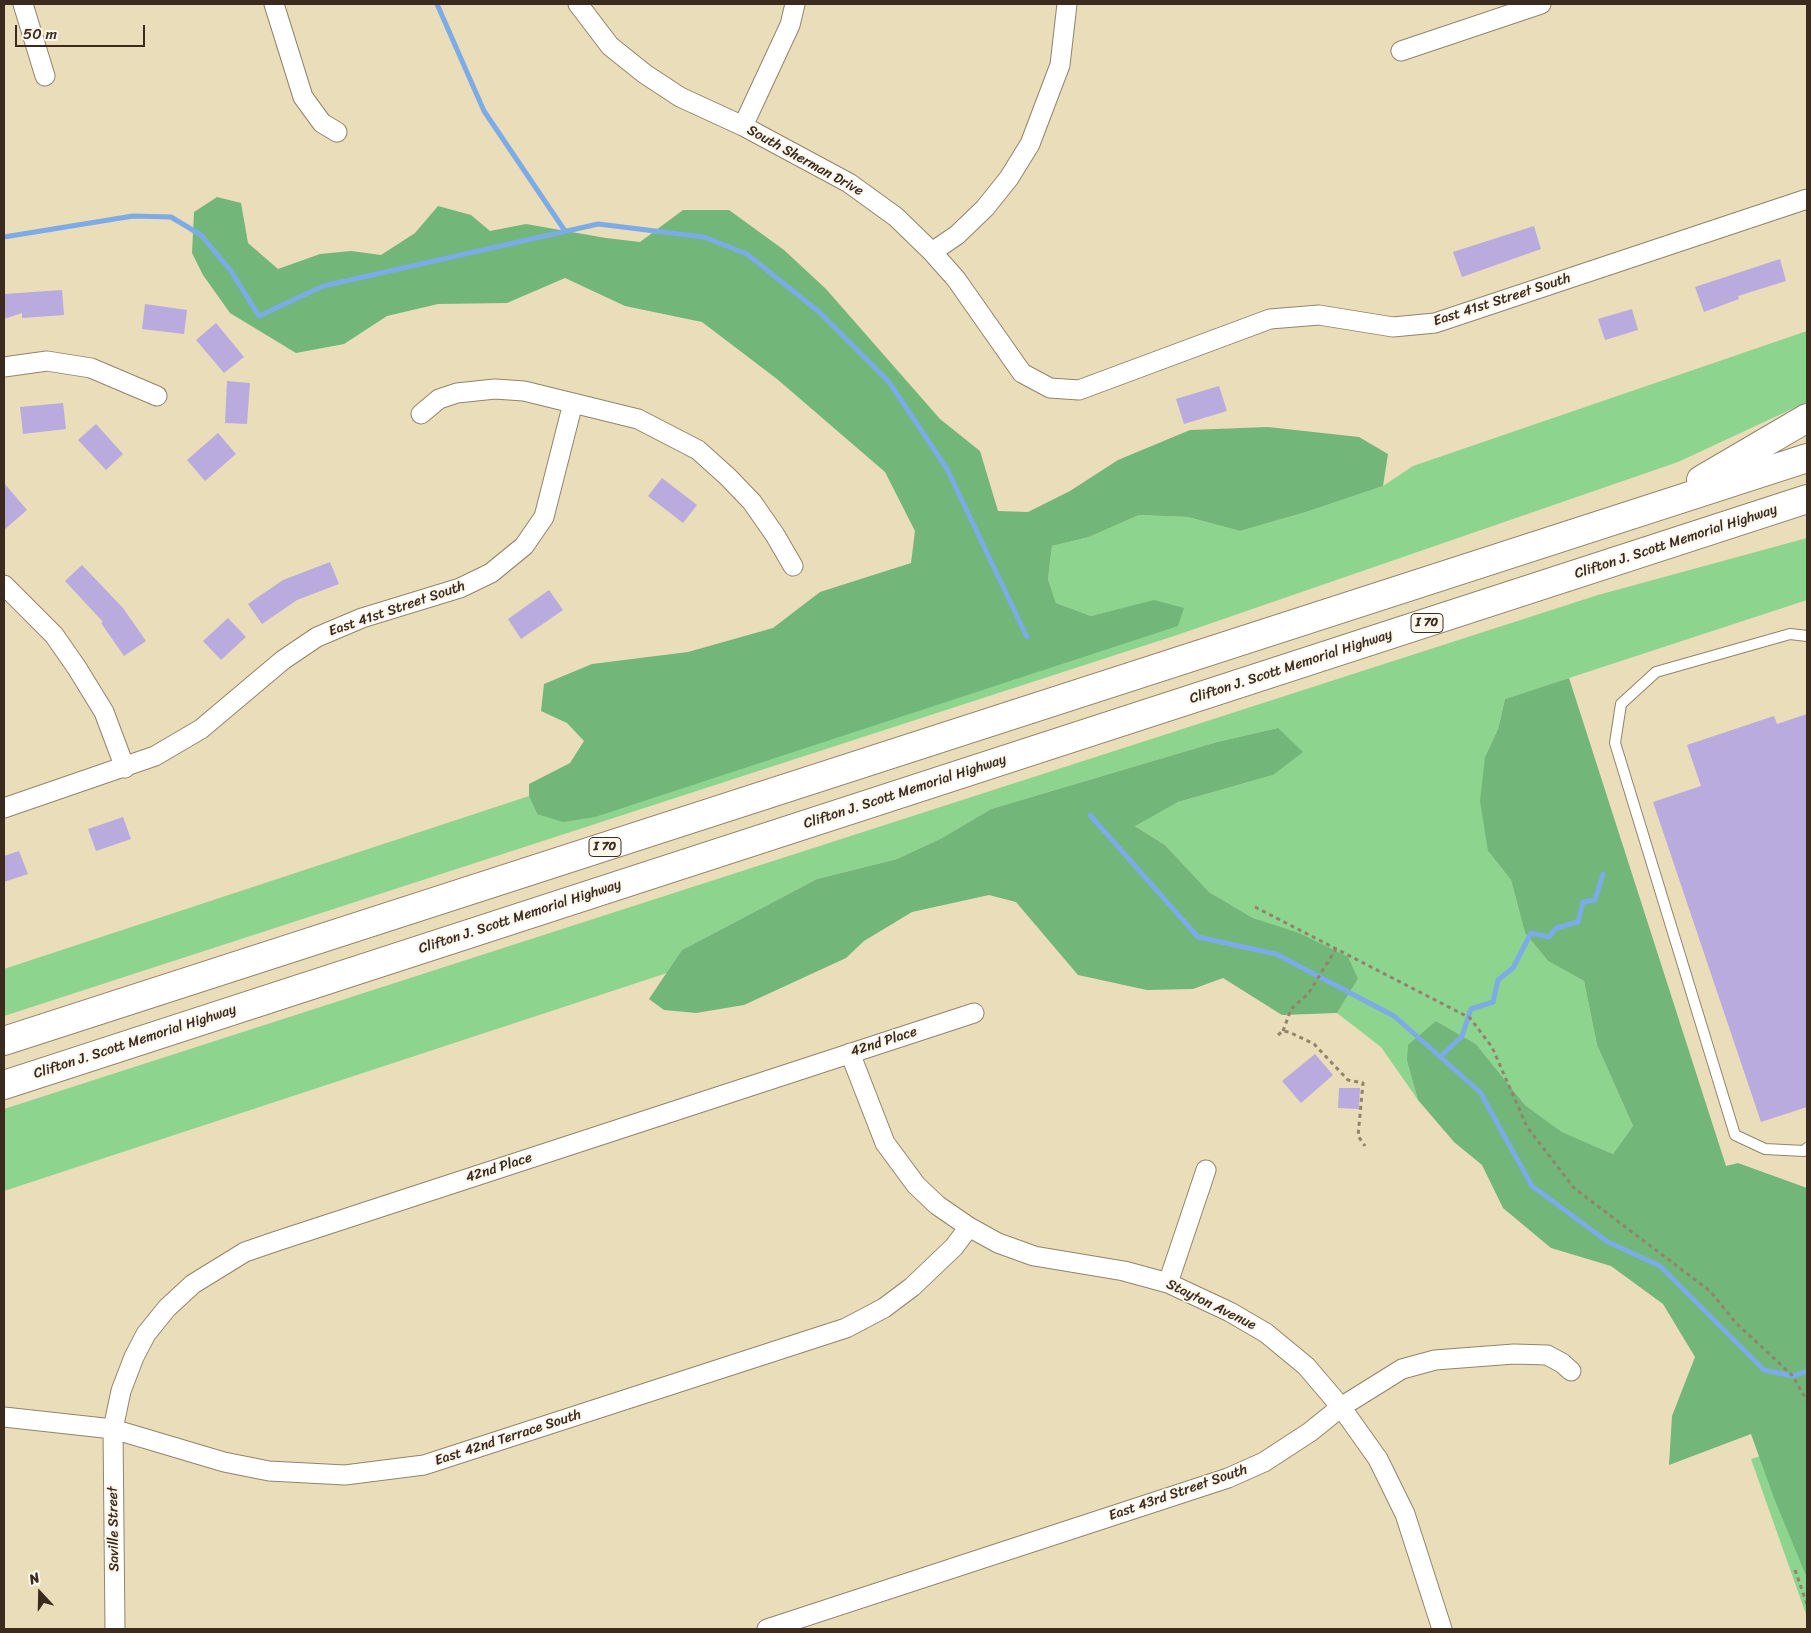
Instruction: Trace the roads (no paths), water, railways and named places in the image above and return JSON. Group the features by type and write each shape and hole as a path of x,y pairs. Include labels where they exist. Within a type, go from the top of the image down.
{"highway":[{"path":"1660,505 1807,418"},
{"name":"I 70","path":"4,1041 1807,458"},
{"name":"Clifton J. Scott Memorial Highway","path":"4,1085 1807,499"},
{"path":"1758,516 1807,513"}],"street":[{"path":"23,4 44,76"},
{"path":"274,4 303,97 322,123 337,132"},
{"name":"South Sherman Drive","path":"578,4 610,46 645,74 680,97 743,126 849,183 896,217 932,252 956,279 1022,373 1050,388"},
{"path":"743,126 790,25 795,4"},
{"path":"932,252 957,235 985,208 1010,178 1030,144 1060,65 1067,4"},
{"path":"1401,51 1541,4"},
{"name":"East 41st Street South","path":"1050,388 1079,390 1270,319 1319,315 1393,327 1435,323 1807,199"},
{"path":"4,367 48,361 90,368 158,396"},
{"path":"421,414 439,399 457,393 495,389 524,391 638,419 698,450 752,502 775,535 793,566"},
{"name":"East 41st Street South","path":"4,808 125,768 155,756 201,729 283,660 317,637 362,618 460,588 491,574 524,546 544,517 573,403"},
{"path":"4,586 54,634 77,668 104,712 125,768"},
{"name":"42nd Place","path":"113,1429 121,1392 134,1358 146,1334 167,1308 193,1284 245,1252 974,1014"},
{"name":"Stayton Avenue","path":"850,1053 884,1143 916,1186 937,1205 968,1227 998,1243 1034,1256 1124,1271 1168,1282 1230,1312 1266,1333 1306,1366 1341,1407 1378,1459 1405,1514 1442,1629"},
{"path":"1168,1282 1206,1170"},
{"name":"East 42nd Terrace South","path":"4,1417 113,1429 224,1462 269,1471 345,1475 424,1465 846,1328 884,1308 912,1287 954,1247 968,1227"},
{"name":"East 43rd Street South","path":"767,1629 1228,1478 1264,1462 1310,1432 1341,1407 1402,1369 1435,1360 1514,1354 1547,1356 1562,1363 1571,1371"},
{"name":"Saville Street","path":"113,1429 115,1629"}],"lane":[{"path":"1806,1150 1765,1149 1735,1135 1615,743 1621,704 1656,672 1790,634 1807,636"}],"waterway":[{"path":"437,4 484,111 565,231"},
{"path":"4,237 133,216 171,217 201,235 231,271 259,316 323,286 598,224 704,237 747,254 818,311 889,382 947,469 1027,637"},
{"path":"1090,815 1198,937 1276,954 1394,1016 1480,1092 1532,1186 1608,1242 1660,1266 1764,1370 1793,1376 1807,1371"},
{"path":"1440,1057 1462,1036 1471,1009 1493,1002 1498,980 1513,968 1531,933 1549,937 1556,928 1578,922 1583,902 1595,900 1603,874"}]}
